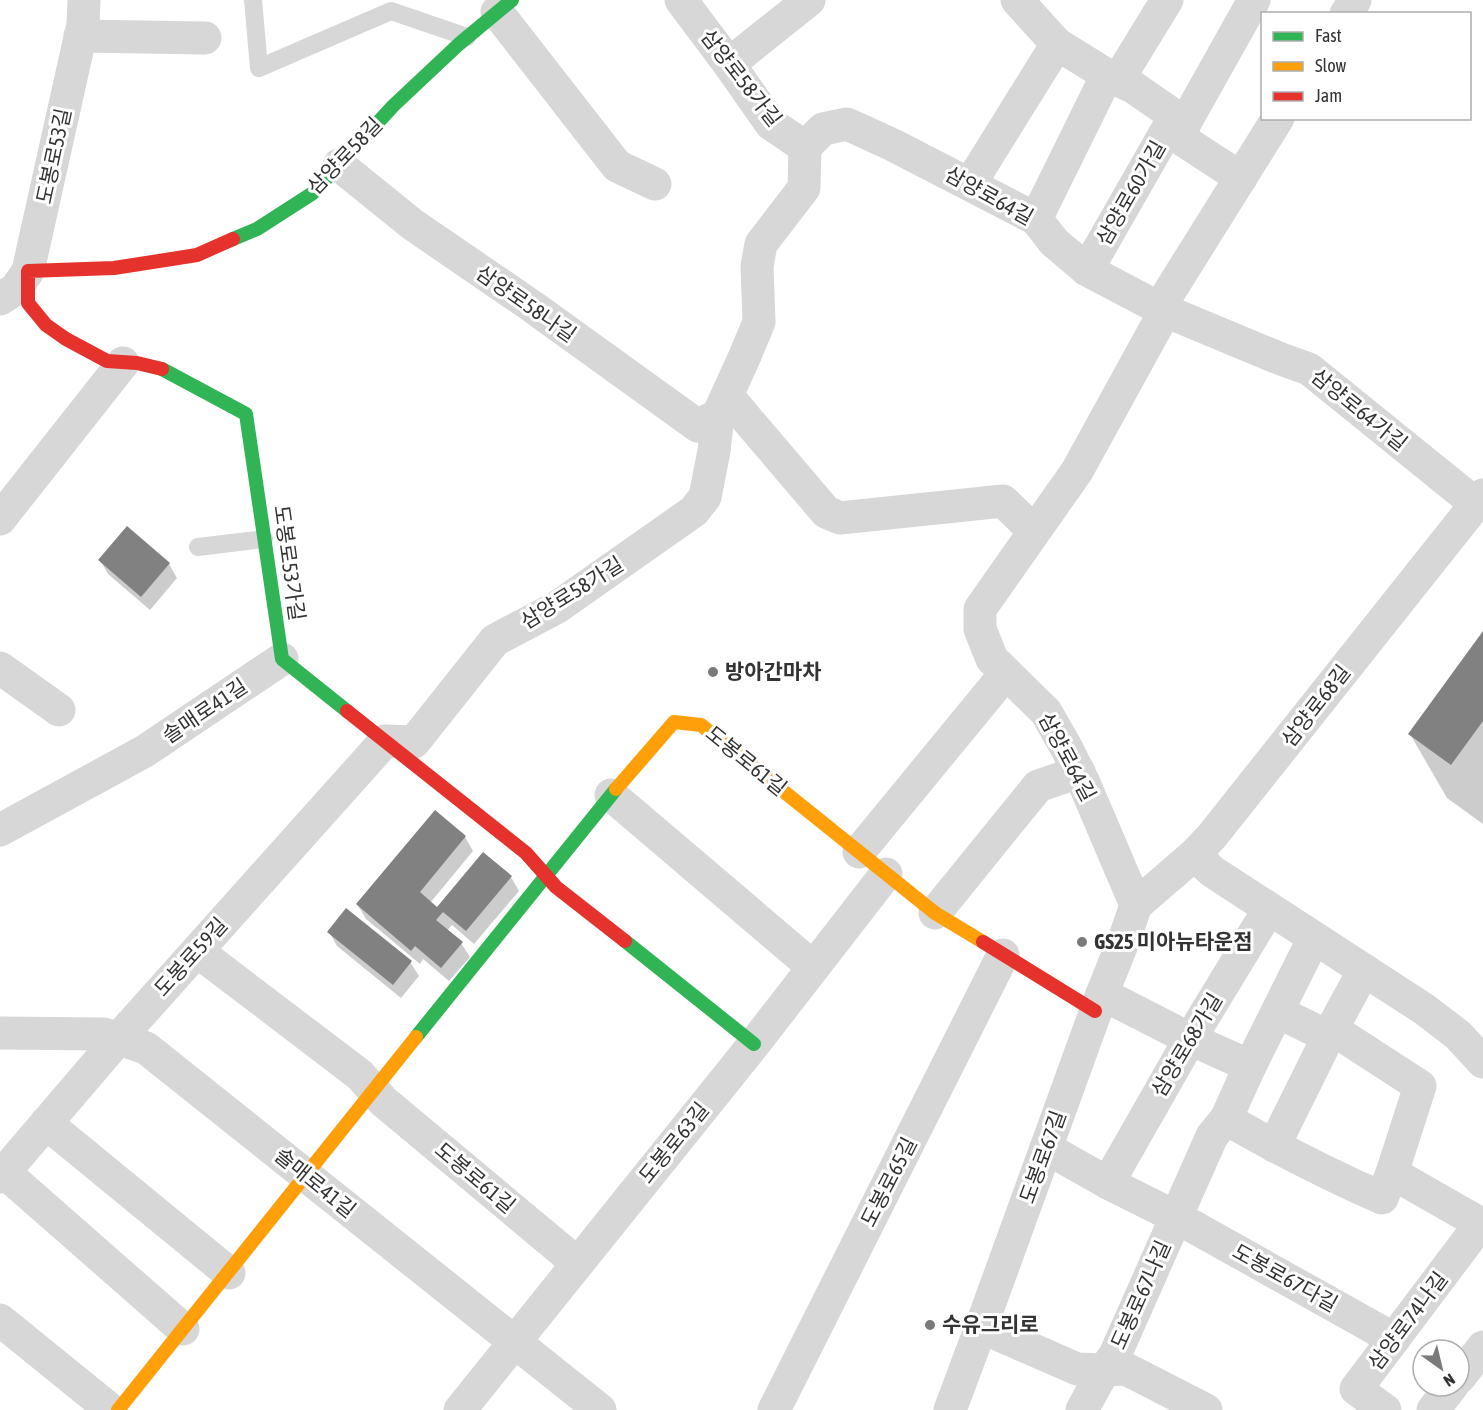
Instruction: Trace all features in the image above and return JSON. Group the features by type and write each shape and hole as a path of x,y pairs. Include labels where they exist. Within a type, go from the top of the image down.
{"street":[{"name":"도봉로53길","path":"0,300 16,289 28,271 83,24 84,0"},
{"name":"삼양로58가길","path":"385,741 414,742 495,640 556,609 694,511 705,497 718,415 759,322 757,266 761,244 804,188 805,147 771,124 681,0"},
{"path":"729,64 809,0"},
{"name":"삼양로60가길","path":"1017,0 1057,44 1133,87 1180,119"},
{"path":"1036,219 1113,77 1167,0"},
{"path":"1180,119 1254,0"},
{"name":"삼양로58길","path":"28,271 114,268 197,255 257,229 313,193 393,106 504,6 617,166 655,184"},
{"path":"80,36 205,38"},
{"path":"970,184 1057,44"},
{"name":"삼양로60가길","path":"1180,119 1178,136 1241,178"},
{"name":"삼양로60가길","path":"1087,270 1180,119"},
{"name":"삼양로64길","path":"1136,904 1078,772 1046,712 992,659 980,629 980,609 1077,471 1154,331 1168,294 1277,120"},
{"name":"삼양로64길","path":"805,147 823,129 847,124 893,145 1036,219 1054,243 1087,270 1163,310"},
{"name":"삼양로58나길","path":"339,165 412,224 533,307 698,426 718,415"},
{"name":"도봉로53가길","path":"28,271 28,303 46,325 66,339 107,361 137,363 165,370 246,414 282,658"},
{"name":"삼양로64가길","path":"1163,310 1281,360 1309,369 1479,499"},
{"path":"0,519 123,363"},
{"path":"718,415 735,405 826,512 840,518 1003,501 1034,531"},
{"name":"삼양로68길","path":"1136,904 1194,855 1212,836 1479,499"},
{"path":"282,658 526,853 556,887 754,1044"},
{"name":"솔매로41길","path":"0,830 145,751 282,658"},
{"path":"0,668 59,710"},
{"path":"859,852 1006,673"},
{"name":"도봉로61길","path":"118,1410 546,875 674,722 701,725 935,913 1003,955 1098,1003"},
{"name":"도봉로59길","path":"2,1174 119,1038 385,741"},
{"path":"935,913 1038,786 1078,772"},
{"path":"611,795 813,967"},
{"path":"1194,855 1213,872 1425,1010 1458,1035 1483,1062"},
{"name":"도봉로63길","path":"460,1410 754,1044 886,874"},
{"name":"도봉로67길","path":"950,1410 1136,904"},
{"name":"삼양로68가길","path":"1108,1183 1190,1039 1269,909"},
{"path":"1176,1217 1212,1136 1226,1119 1314,938"},
{"name":"도봉로61길","path":"197,951 360,1075 382,1101 578,1263"},
{"name":"도봉로65길","path":"774,1410 1003,955"},
{"path":"1274,1146 1364,970"},
{"path":"1098,1003 1190,1039 1250,1066"},
{"path":"1226,1119 1349,1184 1382,1198 1420,1086 1331,1033 1278,1012"},
{"name":"솔매로41길","path":"0,1033 104,1034 146,1048 600,1410"},
{"path":"46,1123 229,1273"},
{"name":"도봉로67다길","path":"1046,1148 1108,1183 1176,1217 1394,1339"},
{"name":"삼양로74나길","path":"1385,1410 1356,1389 1482,1224 1392,1173"},
{"path":"2,1174 183,1329"},
{"name":"도봉로67나길","path":"1104,1370 1115,1355 1176,1217"},
{"path":"0,1320 111,1410"},
{"name":"도봉로67나길","path":"981,1327 1077,1369 1126,1369 1206,1410"},
{"path":"1471,1362 1483,1347"},
{"path":"1082,1410 1104,1370"}],"lane":[{"path":"253,0 259,68 391,11 467,38"},
{"path":"198,548 264,539"}],"building":[{"path":"127,526 170,563 141,597 98,560"},
{"path":"1483,631 1483,721 1451,765 1408,734"},
{"path":"435,810 466,836 420,892 437,907 483,852 512,876 466,931 443,912 436,920 463,942 441,968 415,946 411,951 356,904"},
{"path":"346,908 412,961 393,985 327,932"}],"traffic: fast":[{"path":"233,239 257,229 313,193 393,106 459,44 512,0"},
{"path":"162,369 246,414 282,659 347,711"},
{"path":"416,1037 616,789"},
{"path":"625,941 754,1044"}],"traffic: slow":[{"path":"616,789 674,722 701,725 935,913 983,942"},
{"path":"118,1410 416,1037"}],"traffic: jam":[{"path":"162,369 137,363 107,361 66,339 46,325 28,303 28,271 114,268 197,255 233,239"},
{"path":"347,711 526,853 556,887 625,941"},
{"path":"983,942 1095,1011"}],"place":[{"name":"방아간마차","path":"713,672"},
{"name":"GS25 미아뉴타운점","path":"1082,942"},
{"name":"수유그리로","path":"930,1325"}]}
